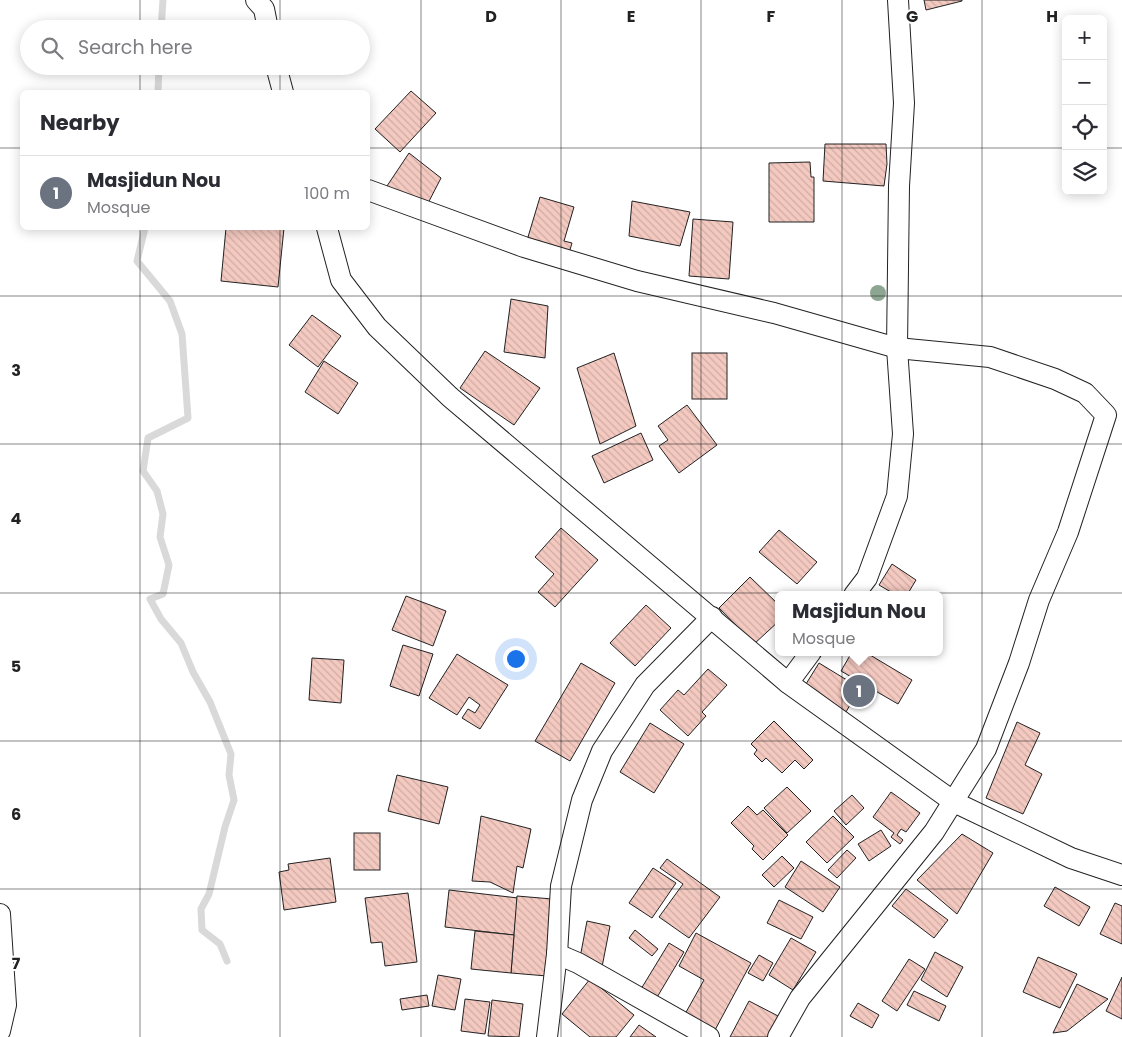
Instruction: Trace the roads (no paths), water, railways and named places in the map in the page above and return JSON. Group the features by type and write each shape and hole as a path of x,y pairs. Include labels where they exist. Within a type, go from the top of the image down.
{"street":[{"path":"256,0 264,9 266,20"},
{"path":"857,591 866,578 897,496 903,434 897,348 899,186 904,103 898,0"},
{"path":"278,75 282,90"},
{"path":"370,191 543,253 637,280 774,313 897,348 990,357 1056,379 1085,393 1106,415 1068,532 1039,600 1019,663 986,749 934,832 800,998 778,1037"},
{"path":"328,230 341,280 376,327 450,397 788,683 954,802 1071,858 1122,875"},
{"path":"548,1037 557,954 561,886 582,800 602,751 645,685 712,617"},
{"path":"788,683 808,656"},
{"path":"0,914 6,1005 0,1031"},
{"path":"557,954 578,963 709,1037"}],"waterway":[{"path":"162,20 163,0"},
{"path":"158,90 159,75"},
{"path":"145,230 137,261 170,301 182,334 188,418 148,438 143,471 157,491 163,514 160,537 169,565 163,594 150,599 161,619 181,643 193,672 210,702 231,754 229,775 234,800 225,827 209,894 201,909 202,930 220,944 227,961"}],"place":[{"name":"Masjidun Nou","path":"859,691"}]}
